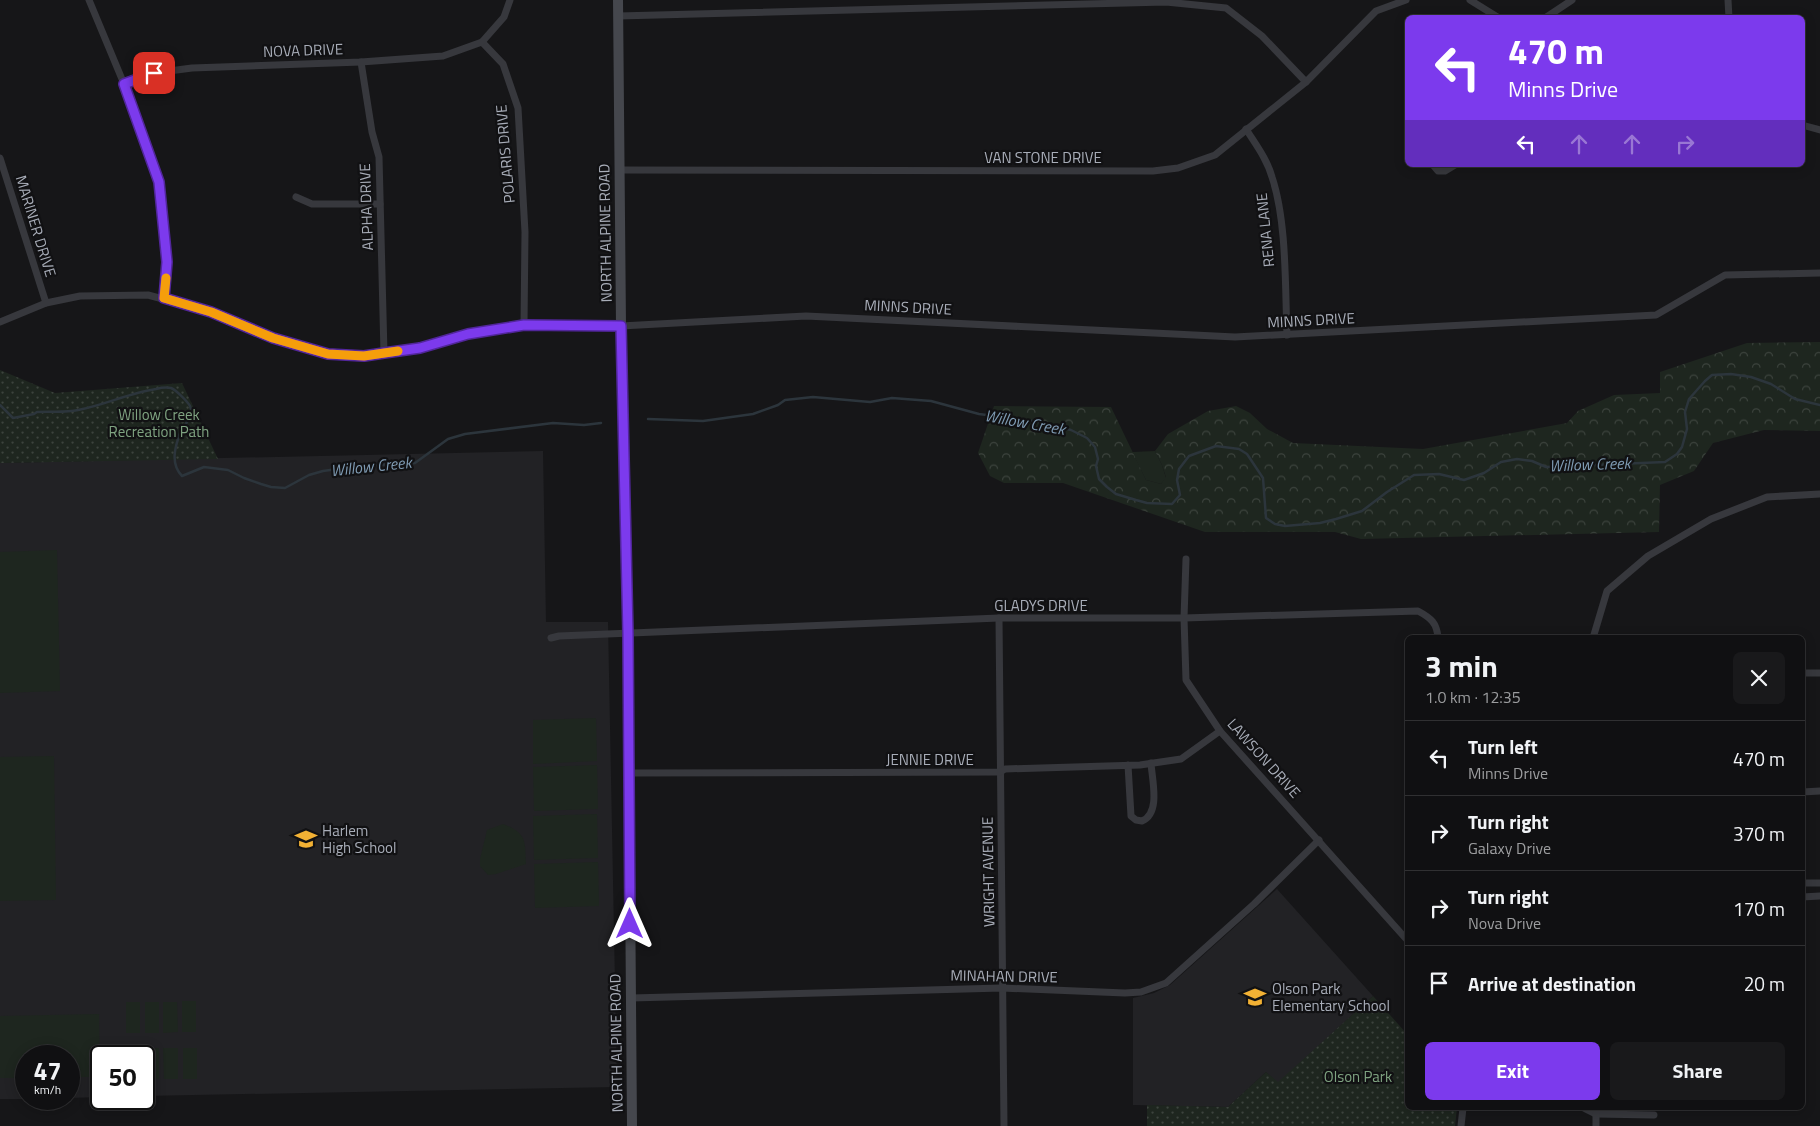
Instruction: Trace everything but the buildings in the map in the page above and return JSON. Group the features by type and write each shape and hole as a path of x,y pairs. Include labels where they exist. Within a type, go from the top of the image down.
{"main road":[{"name":"NORTH ALPINE ROAD","path":"618,0 621,326 628,634 632,1126"}],"street":[{"path":"89,0 124,84 159,182 167,262 164,298"},
{"path":"482,42 504,17 510,0"},
{"name":"VAN STONE DRIVE","path":"620,170 1153,171 1178,168 1215,154 1306,82 1376,11 1406,0"},
{"path":"1470,0 1497,15"},
{"path":"1550,15 1572,0"},
{"path":"1728,0 1729,15"},
{"path":"618,16 1166,2 1226,8 1262,36 1306,82"},
{"name":"NOVA DRIVE","path":"124,84 154,73 192,68 361,62 443,56 482,42"},
{"name":"POLARIS DRIVE","path":"482,42 503,64 518,108 525,232 524,325"},
{"name":"ALPHA DRIVE","path":"361,62 372,132 379,157 384,353"},
{"path":"1805,127 1820,130"},
{"name":"RENA LANE","path":"1246,130 1263,154 1272,177 1277,198 1282,236 1287,335"},
{"name":"MARINER DRIVE","path":"0,158 46,303"},
{"path":"1435,167 1438,171 1445,171 1452,167"},
{"path":"296,197 312,204 380,204"},
{"name":"MINNS DRIVE","path":"0,322 46,303 88,295 148,295 211,312 273,338 328,354 364,356 420,348 468,334 524,325 621,326 806,316 1235,338 1656,315 1725,275 1820,273"},
{"path":"1595,635 1607,591 1648,556 1711,519 1767,497 1820,494"},
{"name":"LAWSON DRIVE","path":"1186,559 1184,618 1186,680 1220,731 1405,938"},
{"name":"GLADYS DRIVE","path":"551,638 559,636 999,618 1184,618 1418,611 1431,618 1437,627 1438,635"},
{"name":"WRIGHT AVENUE","path":"999,618 1004,1126"},
{"path":"1805,673 1820,672"},
{"name":"JENNIE DRIVE","path":"629,773 1000,772 1006,769 1128,766 1181,759 1220,731"},
{"path":"1128,766 1131,816 1136,820 1142,821 1150,816 1153,809 1151,764"},
{"path":"1805,792 1820,791"},
{"name":"MINAHAN DRIVE","path":"631,998 1002,988 1141,992 1166,983 1254,904 1319,840"},
{"path":"1805,883 1820,883"},
{"path":"1805,897 1820,896"},
{"path":"1462,1110 1462,1126"},
{"path":"1588,1110 1596,1114 1654,1115"},
{"path":"1596,1114 1596,1126"}],"shaded area":[{"name":"Harlem High School","path":"543,451 546,622 608,622 617,1087 155,1096 155,1045 90,1045 90,1097 80,1098 80,1045 15,1045 15,1099 0,1099 0,463"},
{"name":"Olson Park Elementary School","path":"1277,889 1373,996 1278,1083 1266,1072 1228,1107 1133,1105 1133,998 1154,993 1170,985"}],"green space":[{"path":"1820,342 1820,431 1764,430 1713,443 1694,471 1660,485 1659,532 1361,539 1335,532 1205,532 1063,483 1004,483 990,476 978,453 994,406 1111,407 1146,480 1161,484 1166,477 1155,451 1168,434 1208,411 1236,406 1250,413 1267,429 1293,443 1423,449 1567,423 1578,411 1614,395 1660,393 1660,372 1747,343"},
{"name":"Willow Creek Recreation Path","path":"0,370 55,393 182,383 218,459 0,463"},
{"path":"1155,451 1166,478 1161,484 1146,480 1132,452"},
{"path":"57,550 60,691 0,693 0,552"},
{"path":"596,718 597,761 533,764 533,720"},
{"path":"54,756 56,900 0,901 0,757"},
{"path":"597,765 598,809 534,811 533,767"},
{"path":"597,814 598,858 534,860 533,816"},
{"path":"503,824 511,827 521,835 525,844 526,864 488,875 480,866 487,830"},
{"path":"598,862 599,906 535,908 534,864"},
{"name":"Olson Park","path":"1373,996 1405,1032 1405,1110 1457,1110 1455,1126 1147,1126 1147,1105 1228,1107 1266,1072 1278,1082"},
{"path":"182,1001 196,1001 196,1032 182,1032"},
{"path":"126,1002 140,1002 140,1033 126,1033"},
{"path":"145,1002 159,1002 159,1033 145,1033"},
{"path":"163,1002 177,1002 178,1032 163,1033"},
{"path":"99,1014 99,1045 90,1045 90,1077 80,1077 80,1045 15,1045 15,1078 0,1078 0,1016"},
{"path":"155,1048 159,1048 159,1079 155,1079"},
{"path":"163,1048 178,1048 178,1079 164,1079"},
{"path":"183,1048 197,1048 197,1079 183,1079"}],"waterway":[{"name":"Willow Creek","path":"648,419 703,421 753,414 778,405 785,400 813,397 870,402 892,398 931,401 979,414 1040,422 1071,430 1087,438 1095,447 1099,479 1107,487 1116,494 1147,503 1172,504 1180,495 1177,480 1179,469 1189,456 1216,446 1239,449 1247,454 1263,478 1266,518 1275,524 1285,526 1320,523 1362,511 1414,475 1439,474 1464,480 1484,473 1501,462 1517,459 1532,461 1546,467 1665,462 1677,454 1682,447 1687,429 1685,412 1689,399 1712,375 1731,374 1751,377 1771,384 1795,399 1820,405"},
{"name":"Willow Creek","path":"0,405 13,418 37,412 78,410 146,391 171,388 186,401 191,410 190,417 181,430 175,450 176,466 182,476 204,467 228,470 261,484 285,488 309,475 323,471 359,466 415,463 448,439 465,434 553,423 584,425 601,423"}],"slow traffic":[{"path":"166,278 164,298 211,312 273,338 328,354 364,356 398,351"}],"place":[{"name":"Harlem High School","path":"306,839"},
{"name":"Olson Park Elementary School","path":"1255,997"}],"route":[{"path":"154,73 124,84 159,182 167,262 164,298 211,312 273,338 328,354 364,356 420,348 468,334 524,325 621,326 628,634 630,924"}]}
